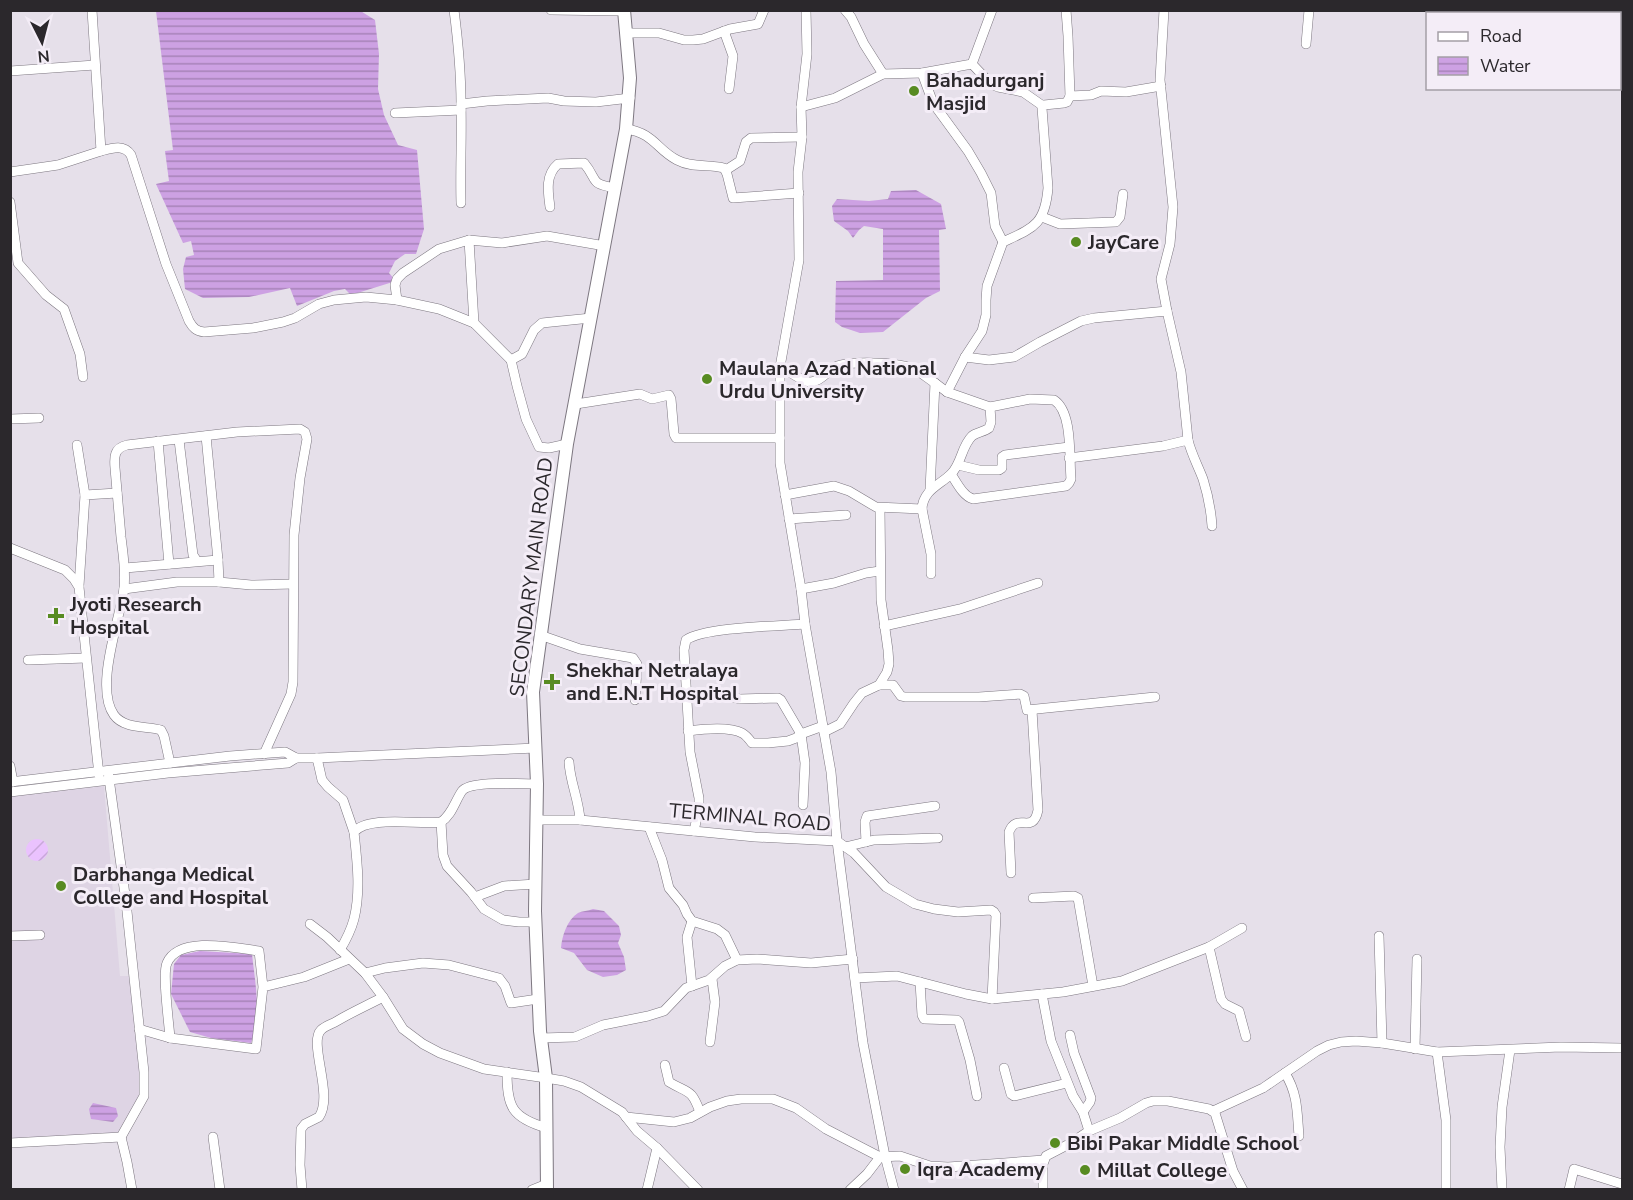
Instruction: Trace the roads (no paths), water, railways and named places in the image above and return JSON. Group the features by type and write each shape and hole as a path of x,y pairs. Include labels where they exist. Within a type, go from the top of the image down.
{"main road":[{"name":"SECONDARY MAIN ROAD","path":"547,1187 546,1078 540,1038 538,999 537,784 533,692 567,444 626,129 630,78 624,11"}],"street":[{"path":"92,10 101,151"},
{"path":"454,10 458,38 461,107 461,203"},
{"path":"551,10 624,11"},
{"path":"626,33 659,33 684,40 703,39 724,31 758,24 764,10"},
{"path":"806,10 807,54 801,107 802,137 798,172 799,260 780,367 780,463 831,772 863,1043 883,1156 894,1190"},
{"path":"845,10 883,74"},
{"path":"972,64 992,10"},
{"path":"972,64 991,84 1023,93 1043,106 1067,102 1070,96 1066,10"},
{"path":"1164,10 1161,86 1173,207 1170,244 1161,279 1181,372 1188,440 1203,479 1212,526"},
{"path":"1306,44 1309,10"},
{"path":"724,31 733,56 729,89"},
{"path":"801,107 835,98 883,74 922,73 972,64"},
{"path":"10,71 95,65"},
{"path":"922,73 933,103 981,172 991,193 995,225 1003,242 987,286 986,315 982,331 965,357 947,392"},
{"path":"1070,96 1085,96 1101,91 1126,92 1161,86"},
{"path":"395,113 461,107 487,101 548,98 596,102 630,98"},
{"path":"1003,242 1029,230 1038,223 1047,200 1043,106"},
{"path":"626,129 644,133 668,155 685,164 720,166 726,170 732,196 736,199 799,193"},
{"path":"726,170 740,161 747,142 751,138 802,137"},
{"path":"10,172 58,165 112,148 124,148 131,155 170,275 193,328 198,331 213,332 253,328 295,318 319,304 366,297 397,300 439,309 474,323 511,360 526,419 539,447 567,444"},
{"path":"550,207 547,185 553,169 558,164 584,163 596,183 615,188"},
{"path":"1042,217 1060,224 1116,222 1120,217 1123,194"},
{"path":"10,202 14,260 46,295 64,309 80,354 83,378"},
{"path":"397,300 395,285 403,273 439,249 469,240 502,243 547,236 605,246"},
{"path":"469,240 474,323"},
{"path":"965,357 1003,360 1014,357 1081,321 1167,311"},
{"path":"511,360 522,354 534,330 542,322 591,318"},
{"path":"780,367 813,382 844,364 902,366 917,370 947,392 990,407 1030,399 1054,400 1058,403 1067,424 1070,447 1071,478 1069,483 1061,488 973,499 964,493 951,474"},
{"path":"930,490 935,383"},
{"path":"576,405 640,394 652,399 669,395 676,438 780,438"},
{"path":"931,574 922,509 925,499 930,490 951,474 958,465 966,444 972,436 986,431 990,425 990,407"},
{"path":"10,418 39,418"},
{"path":"170,763 161,730 135,726 119,720 114,716 109,704 108,664 124,589 125,568 114,460 118,448 237,432 300,429 305,432 307,439 294,535 292,688 264,754"},
{"path":"206,436 219,582"},
{"path":"179,440 193,555 197,561"},
{"path":"1069,458 1162,446 1188,440"},
{"path":"158,441 169,564"},
{"path":"77,444 85,495 79,587 86,658 126,902 144,1072 144,1096 121,1137 132,1190"},
{"path":"958,465 980,471 999,470 1002,468 1002,458 1005,455 1070,447"},
{"path":"785,495 834,486 849,491 876,507 922,509"},
{"path":"85,495 117,493"},
{"path":"879,685 889,664 880,600 880,508"},
{"path":"789,519 846,515"},
{"path":"10,548 65,570 79,587"},
{"path":"125,568 218,560"},
{"path":"801,590 880,571"},
{"path":"124,589 177,582 293,584"},
{"path":"884,626 967,608 1038,583"},
{"path":"694,831 699,798 688,731 684,650 686,640 693,635 720,631 805,624"},
{"path":"540,635 580,649 633,658 637,668 635,700"},
{"path":"28,660 86,658"},
{"path":"688,731 736,731 745,735 752,743 758,744 788,741 801,734 840,724 862,693 879,685 893,685 901,696 909,698 969,698 1022,694 1026,710 1155,697"},
{"path":"710,692 740,699 780,698 801,734 805,763 803,805"},
{"path":"1011,873 1010,828 1015,823 1033,822 1038,810 1032,710"},
{"path":"10,766 12,782 104,776 285,752 296,758 318,758 536,748"},
{"path":"10,792 170,763 191,765 288,763 296,758"},
{"path":"318,758 322,780 343,800 354,832 357,871 356,908 351,929 340,950"},
{"path":"569,762 580,820"},
{"path":"354,832 359,826 371,823 441,822 447,818 462,790 469,786 537,784"},
{"path":"866,842 867,816 935,806"},
{"name":"TERMINAL ROAD","path":"537,820 580,820 841,844 854,853 886,887 915,904 958,912 991,910 994,912 996,915 992,999"},
{"path":"441,822 443,855 447,866 483,909 511,922 536,922"},
{"path":"649,827 662,860 669,888 692,921 721,931 737,960"},
{"path":"841,844 938,838"},
{"path":"475,897 504,886 536,884"},
{"path":"1034,898 1074,896 1078,898 1093,986"},
{"path":"692,921 687,937 692,986"},
{"path":"310,924 365,973 403,1029 423,1044 440,1053 484,1069 564,1081 581,1087 617,1108 637,1131 698,1190"},
{"path":"855,978 897,976 992,999 1063,992 1122,981 1209,947 1242,928"},
{"path":"10,936 40,935"},
{"path":"1379,936 1382,1043"},
{"path":"139,1029 170,1038 256,1048 263,987 259,951 222,946 187,947 175,952 166,963 165,982 170,1038"},
{"path":"1209,947 1221,999 1225,1004 1239,1011 1246,1037"},
{"path":"263,987 304,977 349,959"},
{"path":"540,1038 575,1037 603,1025 657,1014 664,1011 682,992 712,979 724,966 737,960 757,959 811,963 853,959"},
{"path":"1414,1049 1417,959"},
{"path":"365,973 384,968 438,963 498,978 505,986 509,1001 512,1003 538,999"},
{"path":"710,1042 715,1002 712,979"},
{"path":"920,982 924,1019 957,1020 970,1060 977,1096"},
{"path":"1042,994 1051,1041 1073,1096 1083,1112 1089,1131"},
{"path":"302,1190 301,1129 305,1124 320,1117 324,1105 317,1046 318,1034 341,1018 383,997"},
{"path":"1070,1035 1074,1053 1091,1098 1083,1112"},
{"path":"1213,1111 1263,1088 1329,1045 1356,1041 1437,1052 1561,1047 1623,1048"},
{"path":"1502,1190 1500,1147 1502,1107 1510,1050"},
{"path":"1437,1052 1446,1120 1446,1189"},
{"path":"665,1065 669,1082 690,1092 700,1112"},
{"path":"1004,1068 1011,1094 1014,1096 1068,1083"},
{"path":"507,1072 507,1095 511,1106 525,1120 547,1128"},
{"path":"1285,1073 1294,1089 1299,1136"},
{"path":"626,1117 674,1122 734,1100 773,1099 796,1108 826,1129 883,1156 900,1156 930,1166 948,1167 1044,1160"},
{"path":"1043,1190 1044,1160 1050,1153 1146,1103 1168,1101 1213,1111 1217,1115 1233,1171 1244,1190"},
{"path":"10,1143 121,1137"},
{"path":"213,1137 220,1190"},
{"path":"647,1190 657,1148"},
{"path":"849,1190 883,1156"},
{"path":"1569,1190 1574,1169 1623,1184"},
{"path":"532,1190 547,1187"}],"water":[{"path":"359,10 375,20 379,54 378,89 384,115 398,145 417,150 424,229 416,254 405,254 395,261 389,273 396,281 351,295 345,289 334,291 297,306 290,288 249,297 203,298 185,289 183,269 186,257 194,255 191,241 183,243 156,184 169,181 165,151 173,150 156,11"},
{"path":"916,190 941,204 946,229 939,230 940,291 926,298 883,332 860,333 842,327 835,322 836,281 883,280 883,229 864,226 853,238 848,231 834,221 832,206 837,199 869,201 888,199 891,191"},
{"path":"593,909 604,911 619,926 621,935 618,943 626,970 617,975 603,977 587,970 574,953 561,948 564,933 571,920 578,913"},
{"path":"200,951 252,954 257,1010 251,1043 211,1038 190,1032 171,994 174,964 181,955"},
{"path":"93,1103 116,1108 118,1116 113,1122 91,1119 89,1109"}],"place":[{"name":"Bahadurganj Masjid","path":"914,91"},
{"name":"JayCare","path":"1076,242"},
{"name":"Maulana Azad National Urdu University","path":"707,379"},
{"name":"Jyoti Research Hospital","path":"56,616"},
{"name":"Shekhar Netralaya and E.N.T Hospital","path":"552,682"},
{"name":"Darbhanga Medical College and Hospital","path":"61,886"},
{"name":"Bibi Pakar Middle School","path":"1055,1143"},
{"name":"Iqra Academy","path":"905,1169"},
{"name":"Millat College","path":"1085,1170"}]}
